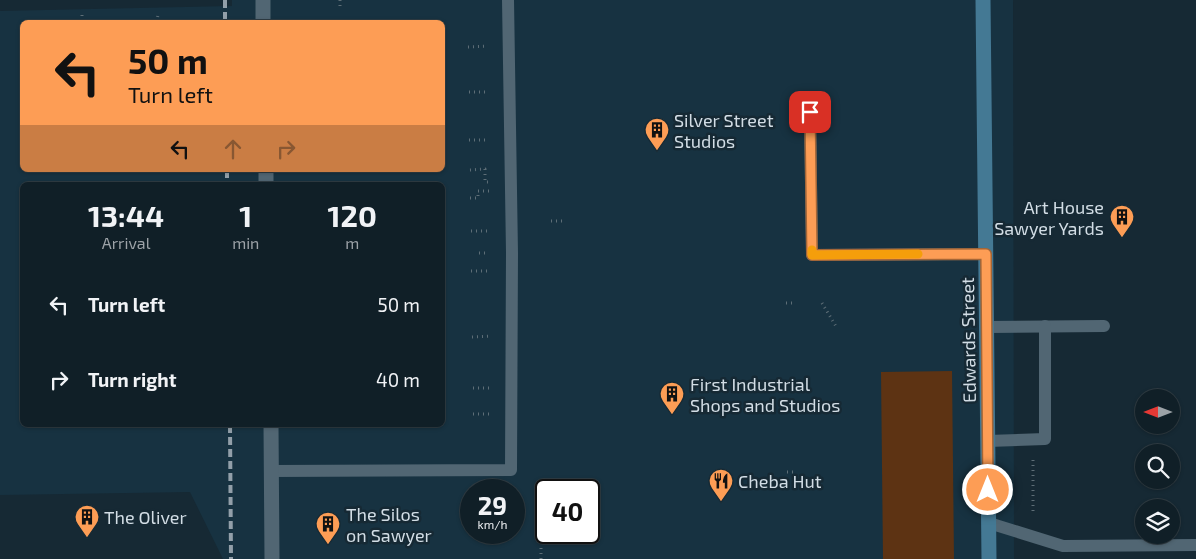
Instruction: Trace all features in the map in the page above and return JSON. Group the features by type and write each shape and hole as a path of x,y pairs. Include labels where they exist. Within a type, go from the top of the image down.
{"street":[{"path":"263,0 263,20"},
{"name":"Edwards Street","path":"983,0 989,559"},
{"path":"271,427 272,559"}],"lane":[{"path":"272,471 510,470 512,253 508,0"},
{"path":"810,112 812,255 986,254"},
{"path":"988,441 1045,439 1045,326"},
{"path":"987,327 1104,326"},
{"path":"989,523 1063,546 1196,545"}],"path":[{"path":"340,0 340,6"},
{"path":"158,14 158,20"},
{"path":"82,15 82,20"},
{"path":"551,221 563,221"},
{"path":"479,253 488,253"},
{"path":"786,303 795,303"},
{"path":"822,303 837,328"},
{"path":"1032,458 1033,520"},
{"path":"787,472 796,472"},
{"path":"541,548 541,559"}],"shaded area":[{"path":"232,0 1013,0 1014,559 223,559 190,492 0,495 0,11 232,6"},
{"path":"952,371 954,559 883,559 881,372"}],"railway":[{"path":"225,0 225,20"},
{"path":"227,172 227,182"},
{"path":"230,427 231,559"}],"slow traffic":[{"path":"812,250 812,255 918,254"}],"place":[{"name":"Silver Street Studios","path":"657,151"},
{"name":"Art House Sawyer Yards","path":"1122,238"},
{"name":"First Industrial Shops and Studios","path":"672,415"},
{"name":"Cheba Hut","path":"721,502"},
{"name":"The Oliver","path":"87,538"},
{"name":"The Silos on Sawyer","path":"328,545"}],"route":[{"path":"810,112 812,255 986,254 988,490"}]}
